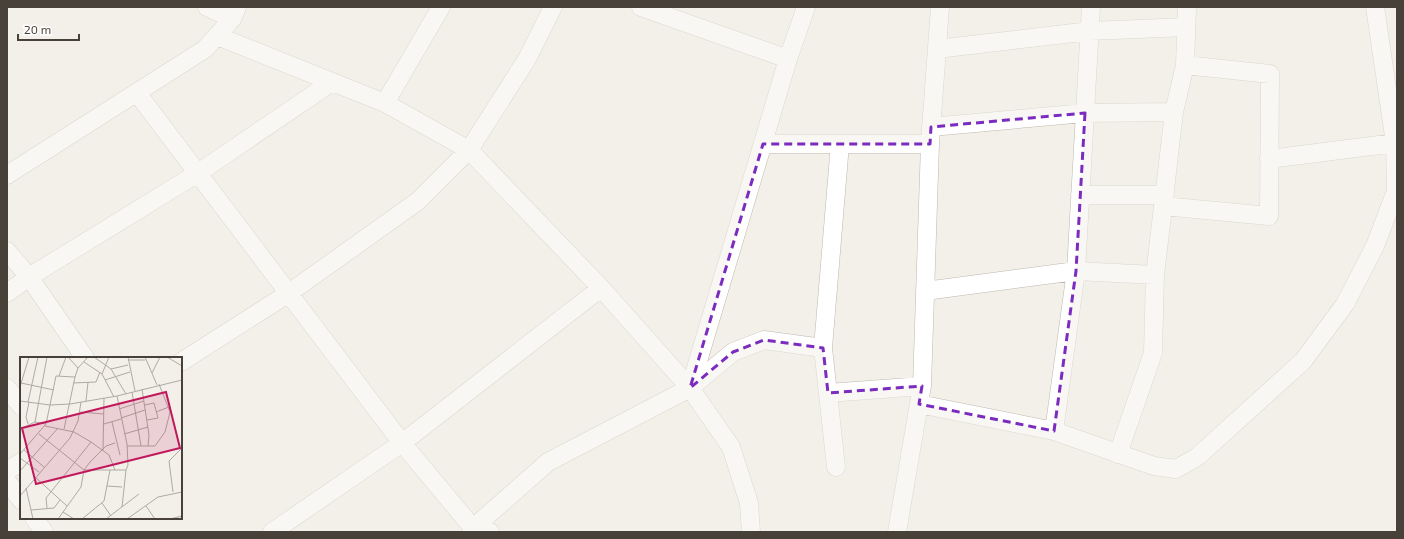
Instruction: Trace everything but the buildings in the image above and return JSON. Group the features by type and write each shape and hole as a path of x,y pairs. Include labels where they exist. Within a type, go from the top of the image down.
{"street":[{"path":"7,175 205,49 234,13 208,7"},
{"path":"385,103 440,7"},
{"path":"182,361 289,293 418,201 469,150 527,59 553,7"},
{"path":"641,7 788,59"},
{"path":"690,388 788,59 806,7"},
{"path":"897,532 920,395 931,135 940,7"},
{"path":"1054,431 1076,271 1091,7"},
{"path":"1118,454 1153,353 1155,275 1174,112 1185,65 1187,7"},
{"path":"828,393 920,395 1054,431 1154,466 1176,469 1197,457 1303,361 1345,304 1375,246 1396,191 1395,143 1375,7"},
{"path":"937,49 1090,31 1186,27"},
{"path":"217,36 385,103 469,150 602,288 690,388 732,447 749,503 751,532"},
{"path":"1080,195 1164,201 1269,216 1270,74 1185,65"},
{"path":"7,293 29,277 198,173 332,82"},
{"path":"137,92 402,443 478,531 548,462 690,388 733,352 764,340 823,348"},
{"path":"763,144 840,144 931,135 1085,113 1174,112"},
{"path":"1269,159 1395,143"},
{"path":"836,467 823,348 840,144"},
{"path":"7,251 29,277 85,357"},
{"path":"925,291 1076,271 1155,275"},
{"path":"272,532 402,443 602,288"},
{"path":"7,388 20,405"},
{"path":"7,471 20,463"},
{"path":"7,481 20,499"},
{"path":"35,519 44,532"}],"highlighted area":[{"path":"1085,113 1076,271 1054,431 919,404 922,386 828,393 823,348 764,340 733,352 690,388 763,144 930,144 931,127"}]}
